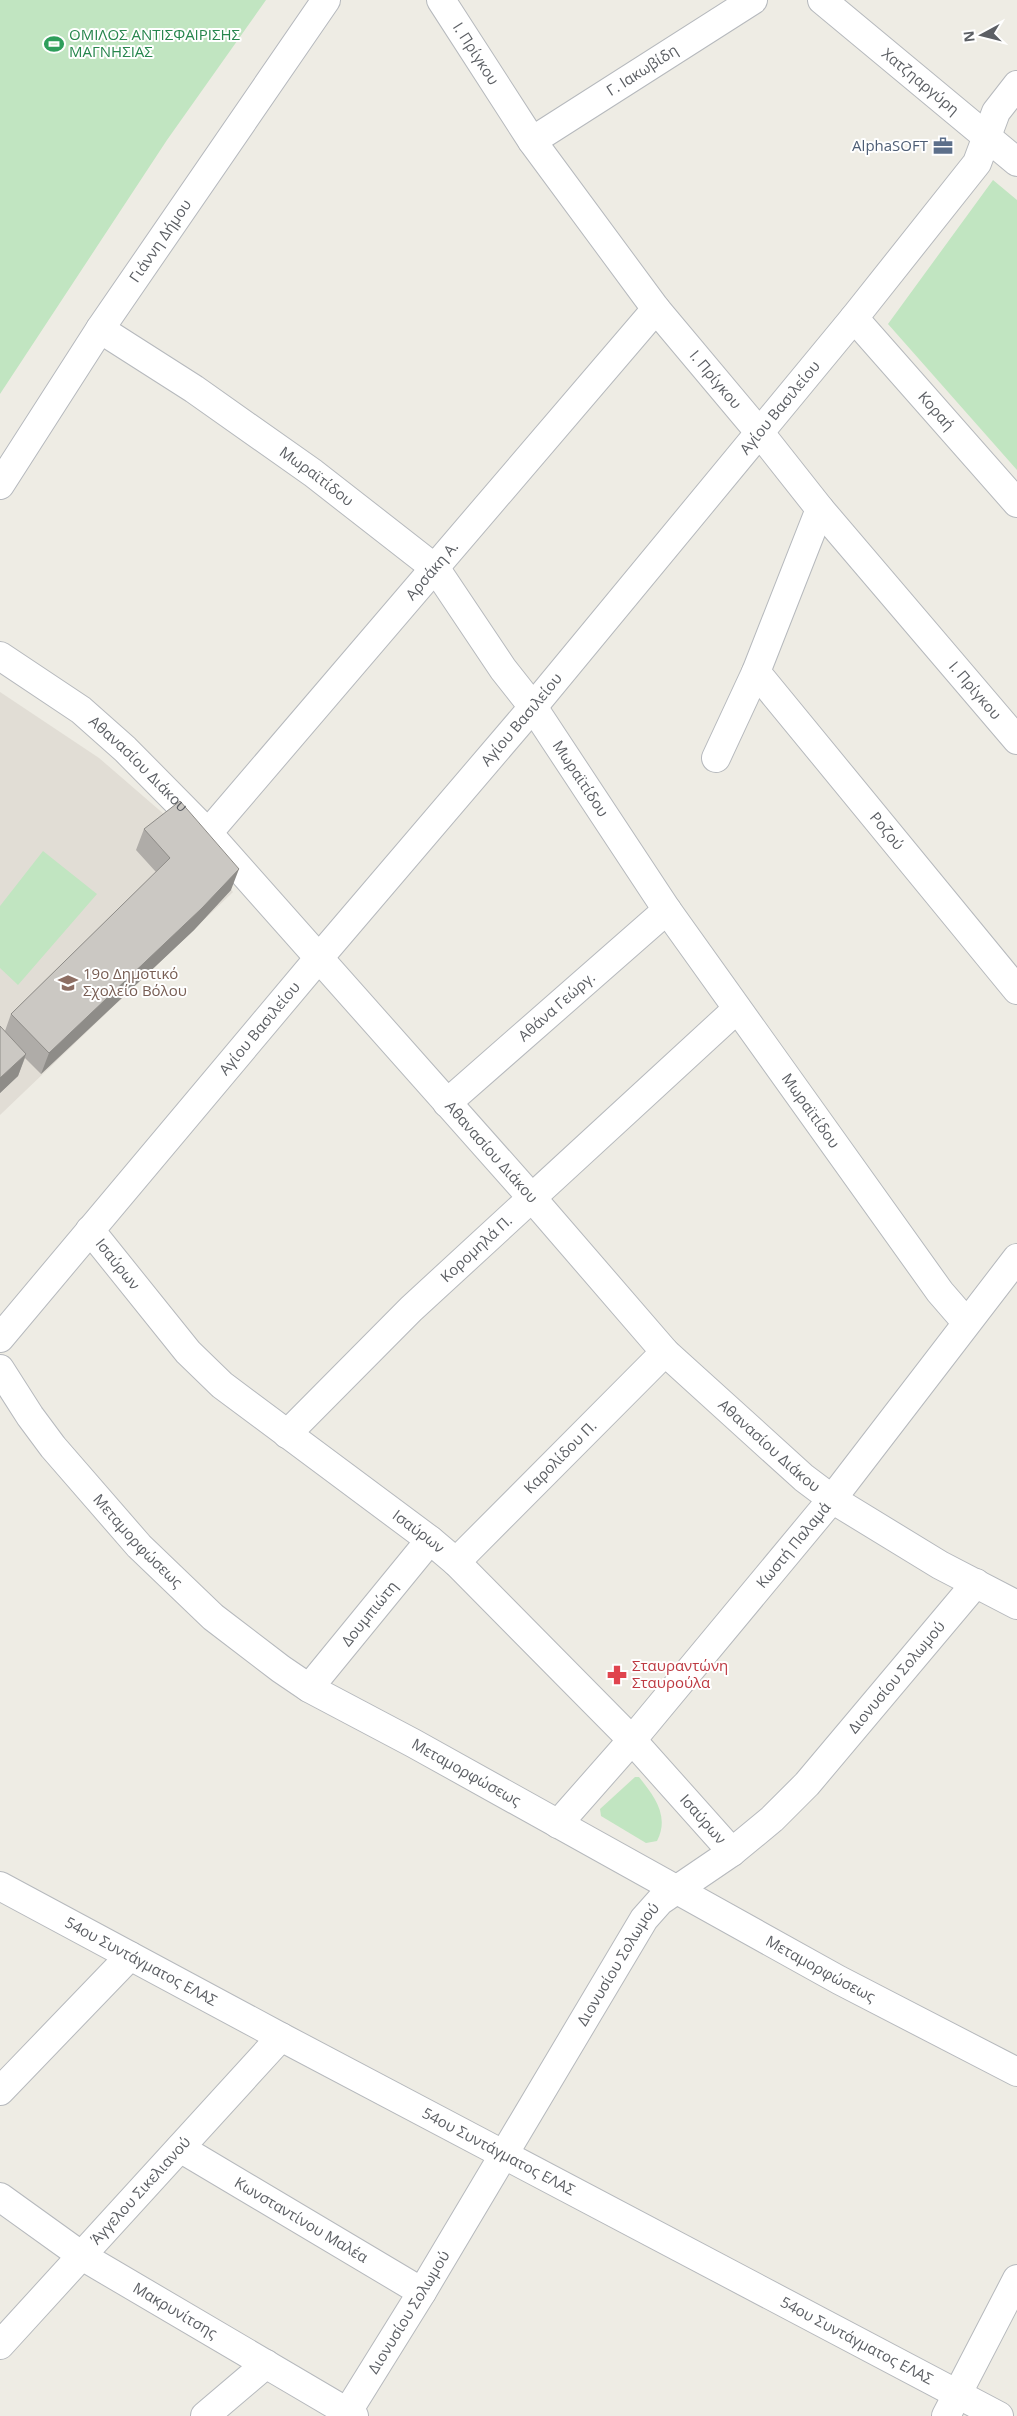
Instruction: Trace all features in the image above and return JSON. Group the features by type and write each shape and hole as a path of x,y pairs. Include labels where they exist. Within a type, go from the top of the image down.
{"street":[{"name":"Γιάννη Δήμου","path":"0,485 100,328 326,0"},
{"name":"Ι. Πρίγκου","path":"441,0 532,141 656,310 760,433 820,509 1017,740"},
{"name":"Γ. Ιακωβίδη","path":"532,141 753,0"},
{"name":"Χατζηαργύρη","path":"822,0 1017,162"},
{"name":"Αγίου Βασιλείου","path":"0,1338 318,959 533,708 854,318 977,163 996,112 1017,85"},
{"name":"Αρσάκη Α.","path":"208,833 656,310"},
{"name":"Κοραή","path":"854,318 1017,503"},
{"name":"Μωραϊτίδου","path":"100,328 194,389 313,473 436,569 503,669 533,708 667,910 940,1292 966,1322"},
{"path":"716,758 756,672 820,509"},
{"name":"Αθανασίου Διάκου","path":"0,656 81,710 125,749 208,833 532,1198 665,1352 804,1478 832,1499 940,1565 1017,1604"},
{"name":"Ροζού","path":"756,672 1017,990"},
{"name":"Αθάνα Γεώργ.","path":"447,1103 667,910"},
{"name":"Κορομηλά Π.","path":"287,1434 411,1309 737,1009"},
{"name":"Ισαύρων","path":"90,1230 188,1352 222,1385 430,1540 456,1562 632,1740 732,1852"},
{"name":"Κωστή Παλαμά","path":"558,1824 632,1740 832,1499 1017,1258"},
{"name":"Καρολίδου Π.","path":"456,1562 665,1352"},
{"name":"Μεταμορφώσεως","path":"0,1370 53,1447 139,1546 191,1597 234,1635 309,1688 839,1980 1017,2072"},
{"name":"Δουμπιώτη","path":"309,1688 430,1540"},
{"name":"Διονυσίου Σολωμού","path":"348,2415 644,1920 660,1901 732,1852 772,1819 807,1784 976,1583"},
{"name":"54ου Συντάγματος ΕΛΑΣ","path":"0,1886 504,2156 952,2405 999,2416"},
{"path":"0,2091 130,1956"},
{"name":"Άγγελου Σικελιανού","path":"0,2345 281,2037"},
{"name":"Κωνσταντίνου Μαλέα","path":"180,2148 422,2292"},
{"name":"Μακρυνίτσης","path":"0,2197 82,2256 266,2364 348,2415"},
{"path":"952,2405 1017,2279"},
{"path":"205,2416 266,2364"}],"shaded area":[{"name":"19ο Δημοτικό Σχολείο Βόλου","path":"0,692 99,758 173,822 233,892 0,1115"}],"green space":[{"path":"0,0 266,0 167,140 0,394"},
{"path":"993,180 1017,200 1017,470 888,324"},
{"path":"43,851 97,894 18,985 0,968 0,906"},
{"path":"635,1777 639,1777 659,1807 662,1823 657,1841 646,1843 601,1816 600,1809"}],"building":[{"path":"180,801 239,869 202,908 49,1053 11,1014 170,858 144,829"},
{"path":"0,1026 26,1054 0,1078"}],"place":[{"name":"ΟΜΙΛΟΣ ΑΝΤΙΣΦΑΙΡΙΣΗΣ ΜΑΓΝΗΣΙΑΣ","path":"54,44"},
{"name":"AlphaSOFT","path":"943,146"},
{"name":"19ο Δημοτικό Σχολείο Βόλου","path":"68,983"},
{"name":"Σταυραντώνη Σταυρούλα","path":"617,1675"}]}
